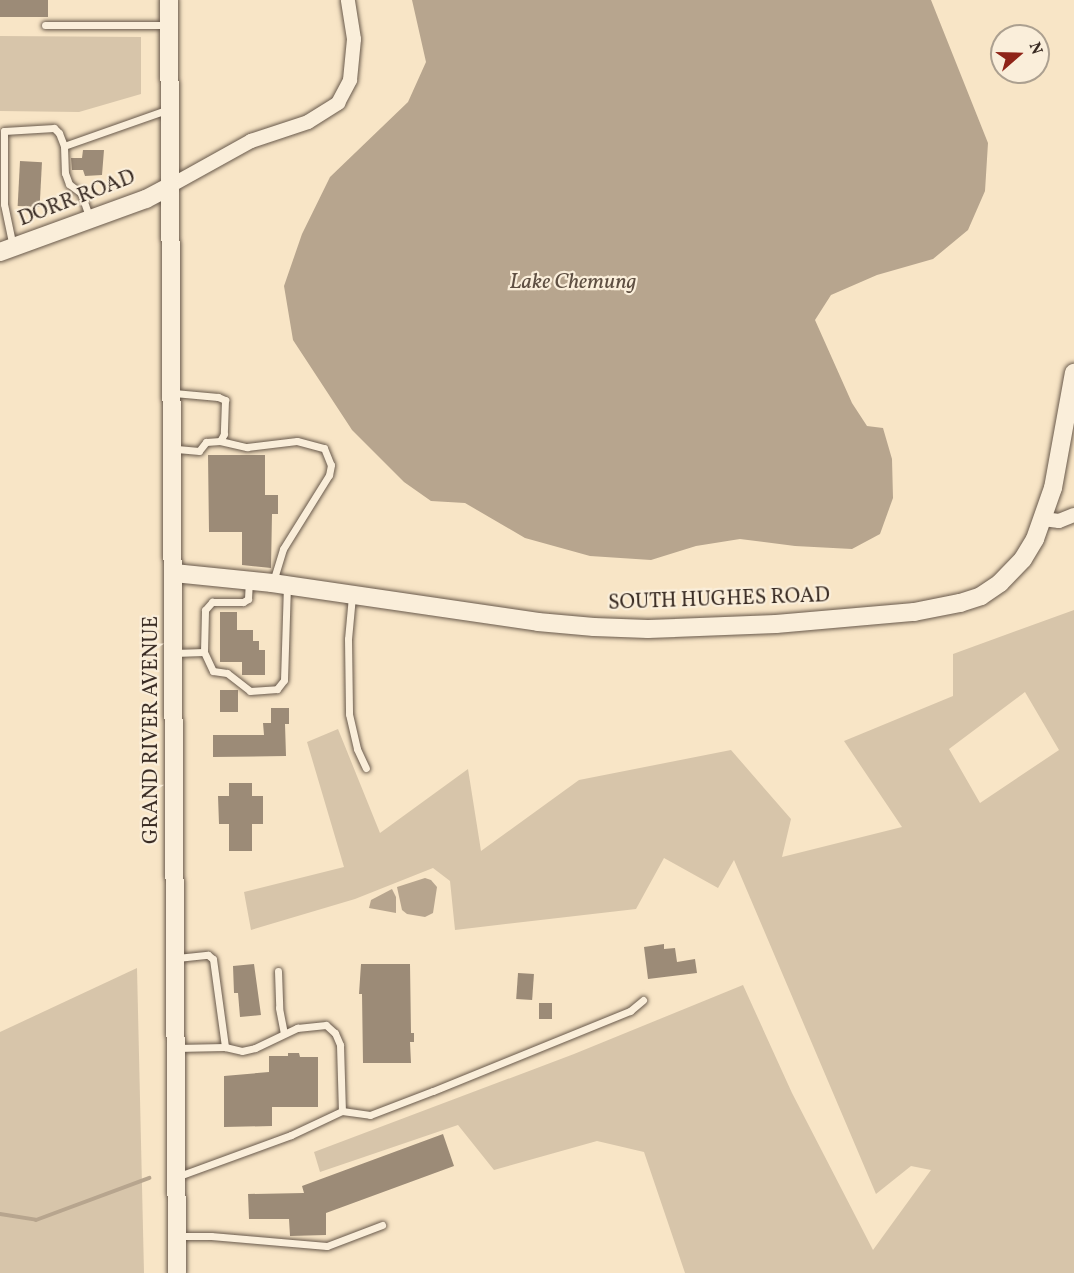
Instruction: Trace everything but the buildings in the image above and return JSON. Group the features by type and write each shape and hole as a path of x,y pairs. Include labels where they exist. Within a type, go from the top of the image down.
{"main road":[{"name":"GRAND RIVER AVENUE","path":"169,0 177,1273"},
{"name":"DORR ROAD","path":"7,249 146,199 170,186"},
{"name":"SOUTH HUGHES ROAD","path":"174,573 280,585 538,622 648,629 776,624 915,612 970,600 1000,584 1023,559 1043,519 1053,488 1074,373"}],"street":[{"path":"170,186 251,141 308,122 338,103 350,80 354,39 348,0"},
{"path":"1043,519 1059,520 1074,515"}],"lane":[{"path":"45,25 169,25"},
{"path":"64,147 169,108"},
{"path":"7,249 2,130 54,128 59,133 64,147 65,173 69,184 81,193 90,219"},
{"path":"171,393 218,397 225,400 224,434 220,441"},
{"path":"172,449 199,451 206,442 220,441 247,447 297,441 324,448 332,465 330,475 283,549 280,585 284,680 277,689 250,691 227,673 213,671 204,652 206,610 212,602 243,602 248,599 249,581"},
{"path":"352,596 348,639 349,714 357,749 366,768"},
{"path":"174,653 204,652"},
{"path":"175,958 208,955 213,959 225,1047"},
{"path":"278,971 279,1008 284,1033"},
{"path":"176,1177 291,1135 342,1111 370,1115 603,1023 630,1011 644,1000"},
{"path":"176,1048 225,1047 242,1051 255,1048 297,1028 326,1025 335,1033 340,1045 342,1111"},
{"path":"176,1236 211,1236 327,1246 382,1226"}],"shaded area":[{"path":"0,36 141,37 141,94 79,112 0,111"},
{"path":"1074,610 1074,1273 685,1273 644,1152 597,1141 494,1170 458,1125 320,1172 314,1152 574,1054 743,985 792,1093 873,1250 931,1170 911,1166 876,1194 734,860 718,888 664,858 636,909 455,930 450,881 433,868 355,899 251,930 244,892 344,867 307,742 338,729 380,833 468,769 481,851 579,780 731,750 791,819 782,857 902,827 844,741 953,696 953,654","holes":["1025,692 1059,750 980,803 949,749"]},
{"path":"137,968 144,1273 0,1273 0,1032"}],"water":[{"name":"Lake Chemung","path":"412,0 931,0 988,143 985,191 968,230 933,259 877,275 831,295 815,320 852,403 867,426 883,428 892,459 893,498 880,534 852,549 795,546 740,539 696,546 651,560 590,556 525,538 465,503 431,501 404,482 352,430 293,340 284,286 302,234 330,177 408,102 426,62"},
{"path":"425,878 431,880 437,887 433,913 425,917 407,914 402,910 397,887"},
{"path":"392,889 396,897 396,913 369,908 371,900"}],"waterway":[{"path":"0,1214 36,1220 149,1178"}]}
